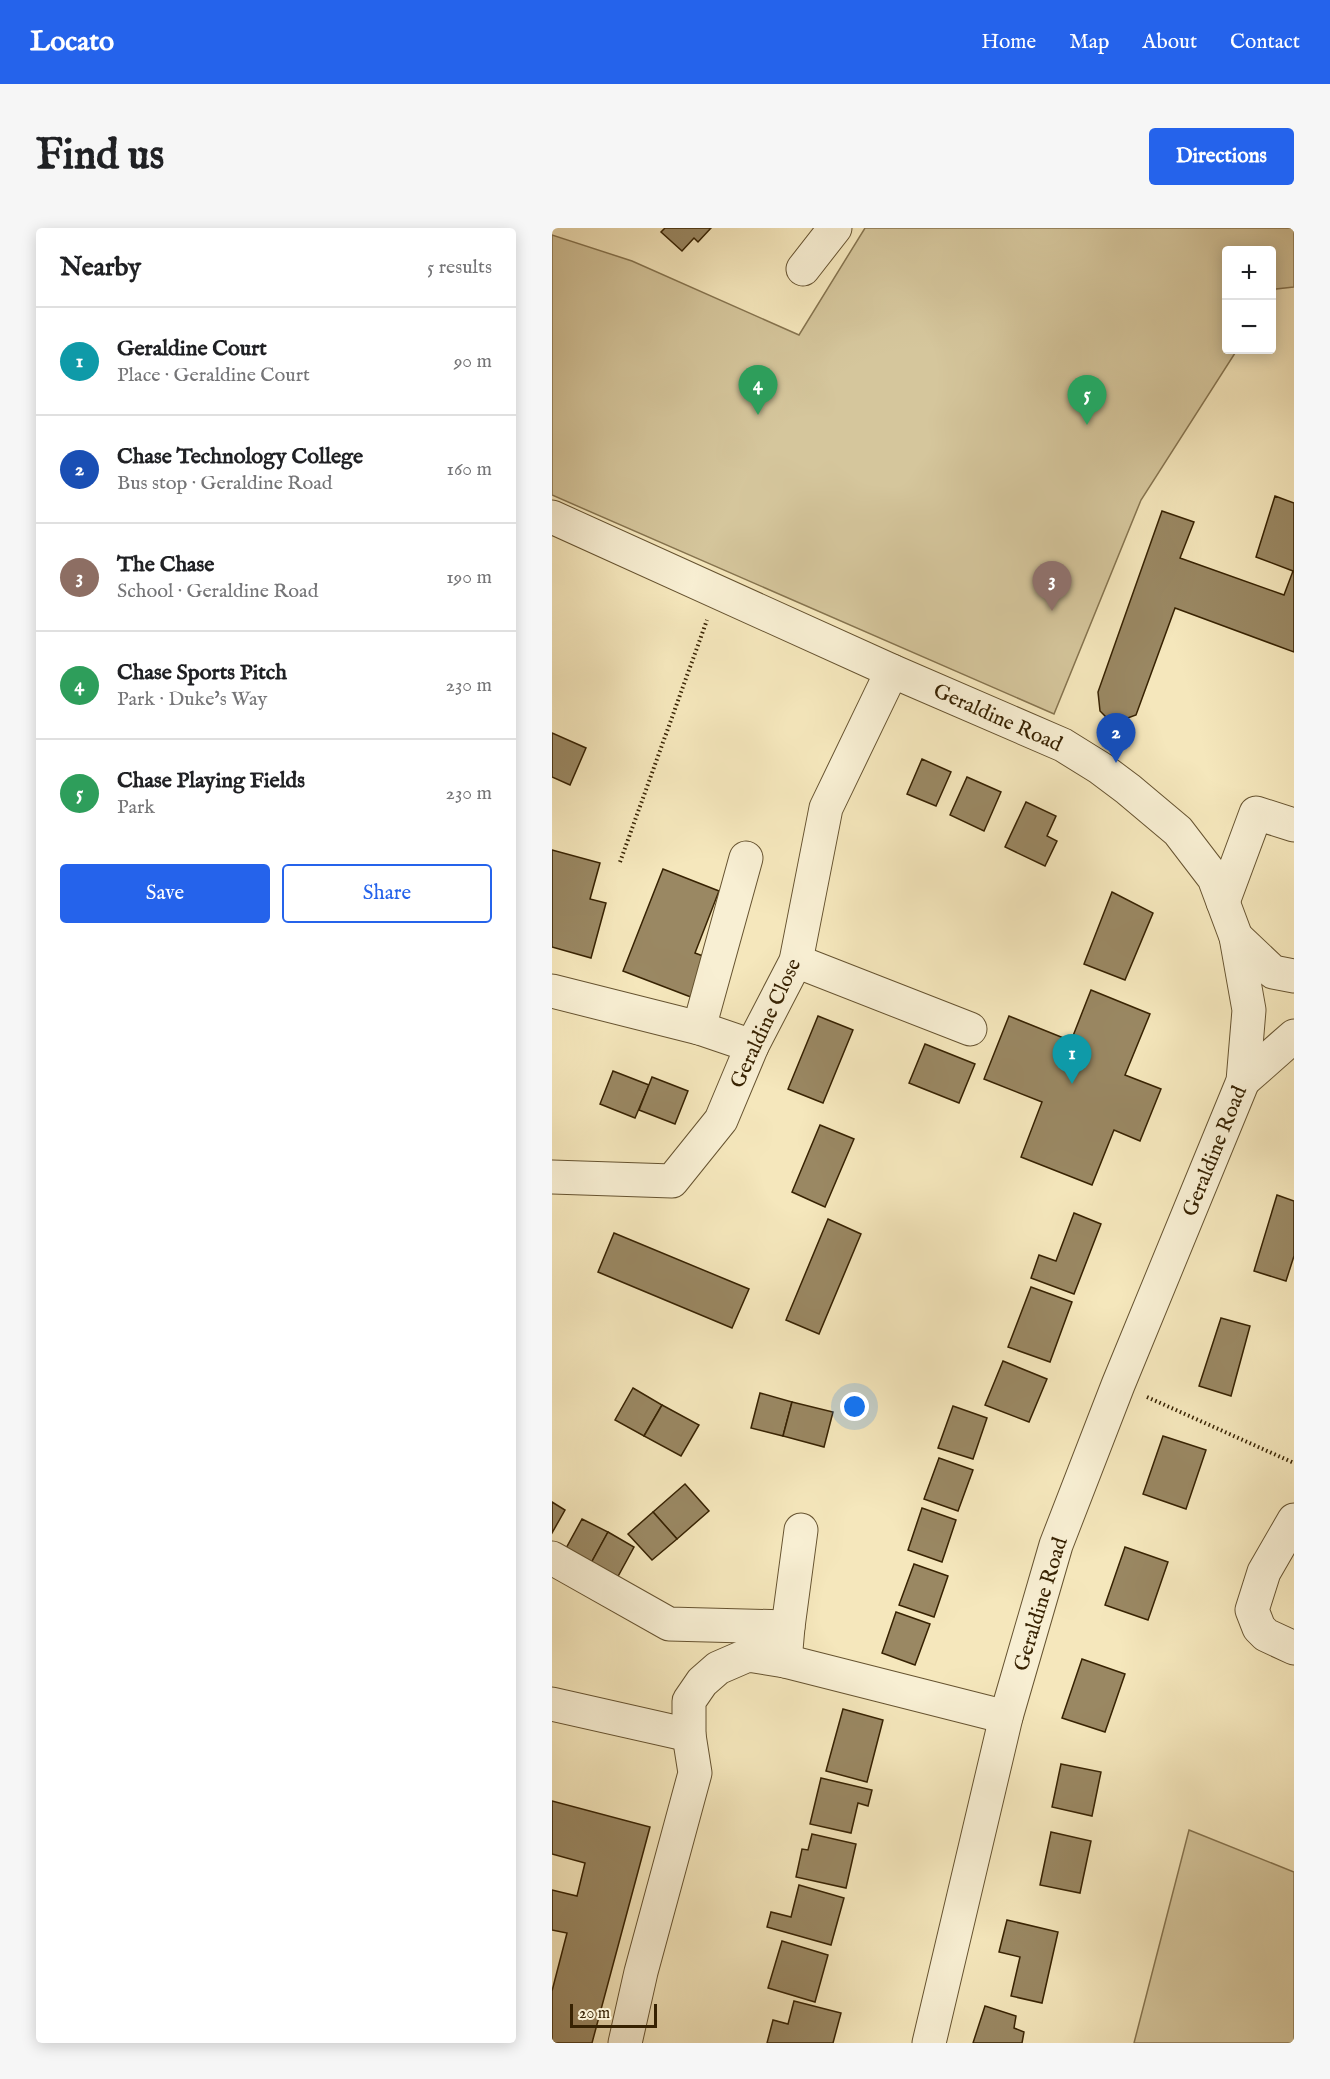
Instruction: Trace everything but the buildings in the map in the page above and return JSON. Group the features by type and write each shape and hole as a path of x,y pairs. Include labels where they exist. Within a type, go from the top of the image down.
{"street":[{"path":"803,269 835,228"},
{"name":"Geraldine Road","path":"552,517 892,671 1062,745 1100,768 1178,831 1214,878 1236,937 1249,1010 1243,1081 1118,1385 1056,1545 1006,1717 929,2043"},
{"name":"Geraldine Close","path":"552,1177 672,1181 721,1120 752,1046 796,961 826,808 892,671"},
{"path":"1223,902 1256,813 1294,825"},
{"path":"699,1028 746,858"},
{"path":"1236,937 1273,972 1294,976"},
{"path":"796,961 970,1029"},
{"path":"552,991 699,1028 752,1046"},
{"path":"1243,1081 1294,1036"},
{"path":"1294,1520 1264,1572 1252,1610 1259,1628 1266,1635 1294,1648"},
{"path":"784,1661 801,1530"},
{"path":"552,1558 669,1624 788,1627"},
{"path":"625,2043 641,1972 695,1773 689,1735 689,1701 702,1682 718,1668 748,1655 784,1661 1006,1717"},
{"path":"552,1704 689,1735"}],"path":[{"path":"620,862 709,613 743,602"},
{"path":"1118,1385 1294,1463"}],"shaded area":[{"path":"865,228 1294,228 1294,287 1276,289 1276,246 1222,246 1222,354 1234,354 1141,500 1054,714 552,495 552,235 632,261 799,335"},
{"path":"1189,1830 1294,1872 1294,2043 1134,2043"}],"place":[{"name":"Chase Sports Pitch","path":"758,415"},
{"name":"Chase Playing Fields","path":"1087,425"},
{"name":"The Chase","path":"1052,611"},
{"name":"Chase Technology College","path":"1116,763"},
{"name":"Geraldine Court","path":"1072,1084"}]}
